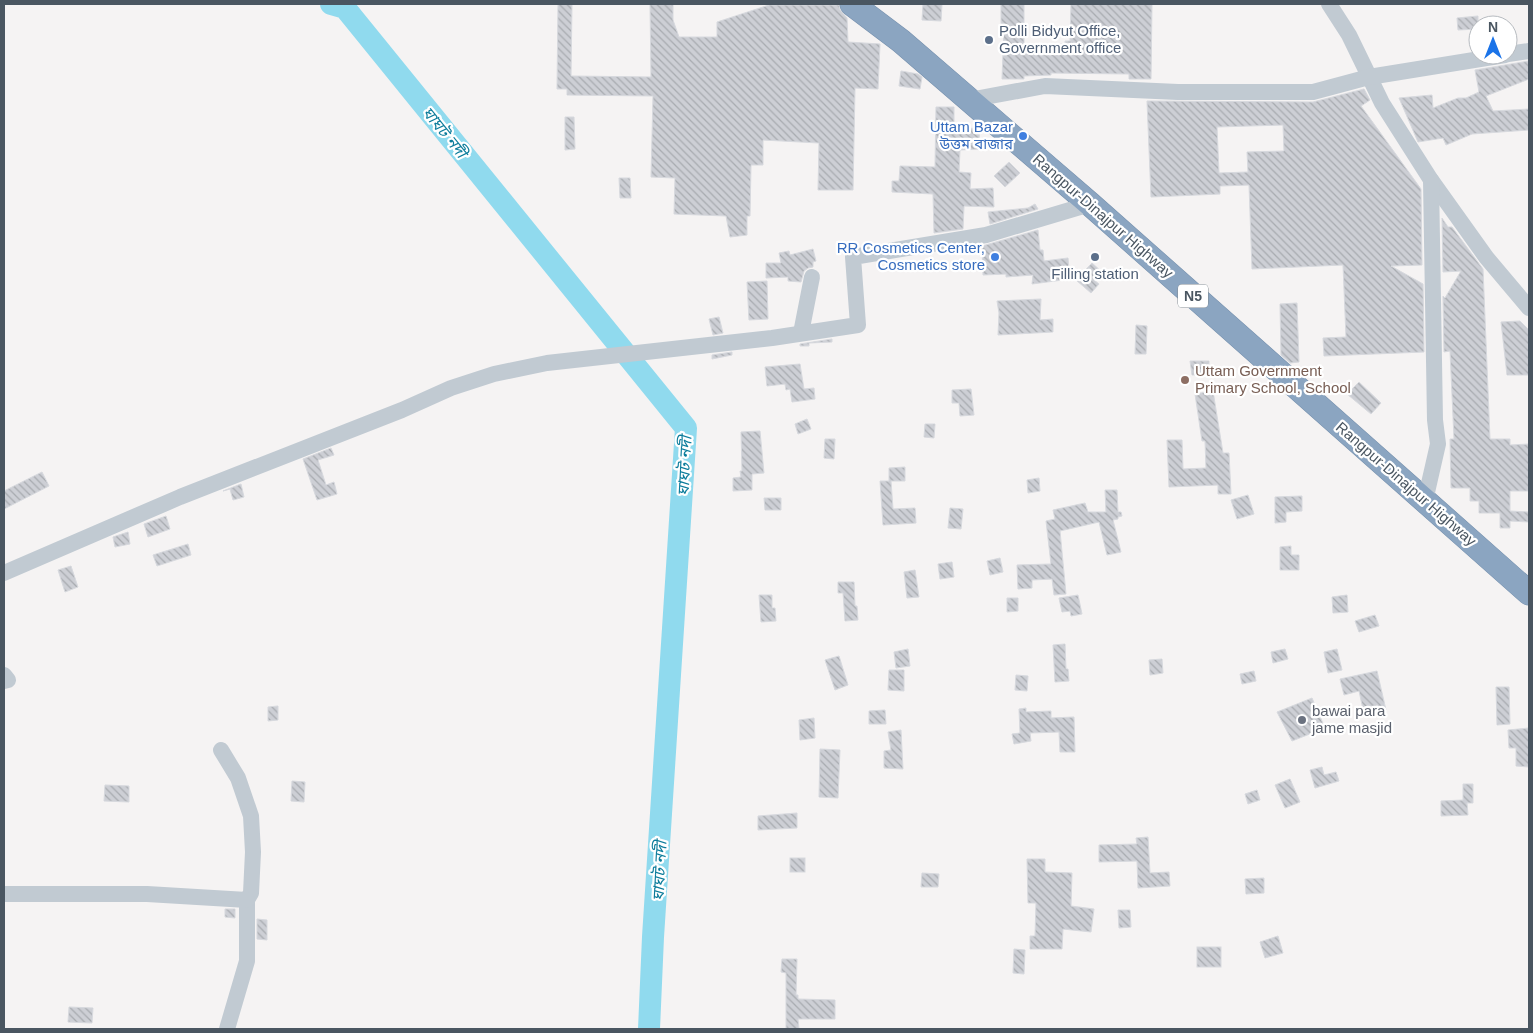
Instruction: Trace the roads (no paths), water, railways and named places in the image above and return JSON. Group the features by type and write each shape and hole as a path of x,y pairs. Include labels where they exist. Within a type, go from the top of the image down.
{"highway":[{"name":"Rangpur-Dinajpur Highway","path":"852,4 901,41 1090,204 1529,593"}],"street":[{"path":"1329,4 1345,29 1382,103 1431,180 1486,257 1529,308"},
{"path":"1345,4 1345,29"},
{"path":"969,100 1045,86 1178,92 1313,92 1369,77 1468,61"},
{"path":"1425,501 1438,444 1435,420 1431,180"},
{"path":"4,573 180,497 402,410 451,388 494,374 547,363 801,334 858,325 853,257 986,235 1090,204"},
{"path":"801,334 812,277"},
{"path":"4,675 8,680 4,680"},
{"path":"221,750 238,778 251,816 253,852 251,893 247,900 247,961 227,1029"},
{"path":"4,894 147,894 247,900"}],"waterway":[{"name":"ঘাঘট নদী","path":"331,4 345,8 686,428 653,937 649,1029"}],"place":[{"name":"Polli Bidyut Office, Government office","path":"989,40"},
{"name":"Uttam Bazar উত্তম বাজার","path":"1023,136"},
{"name":"RR Cosmetics Center, Cosmetics store","path":"995,257"},
{"name":"Filling station","path":"1095,257"},
{"name":"Uttam Government Primary School, School","path":"1185,380"},
{"name":"bawai para jame masjid","path":"1302,720"}]}
